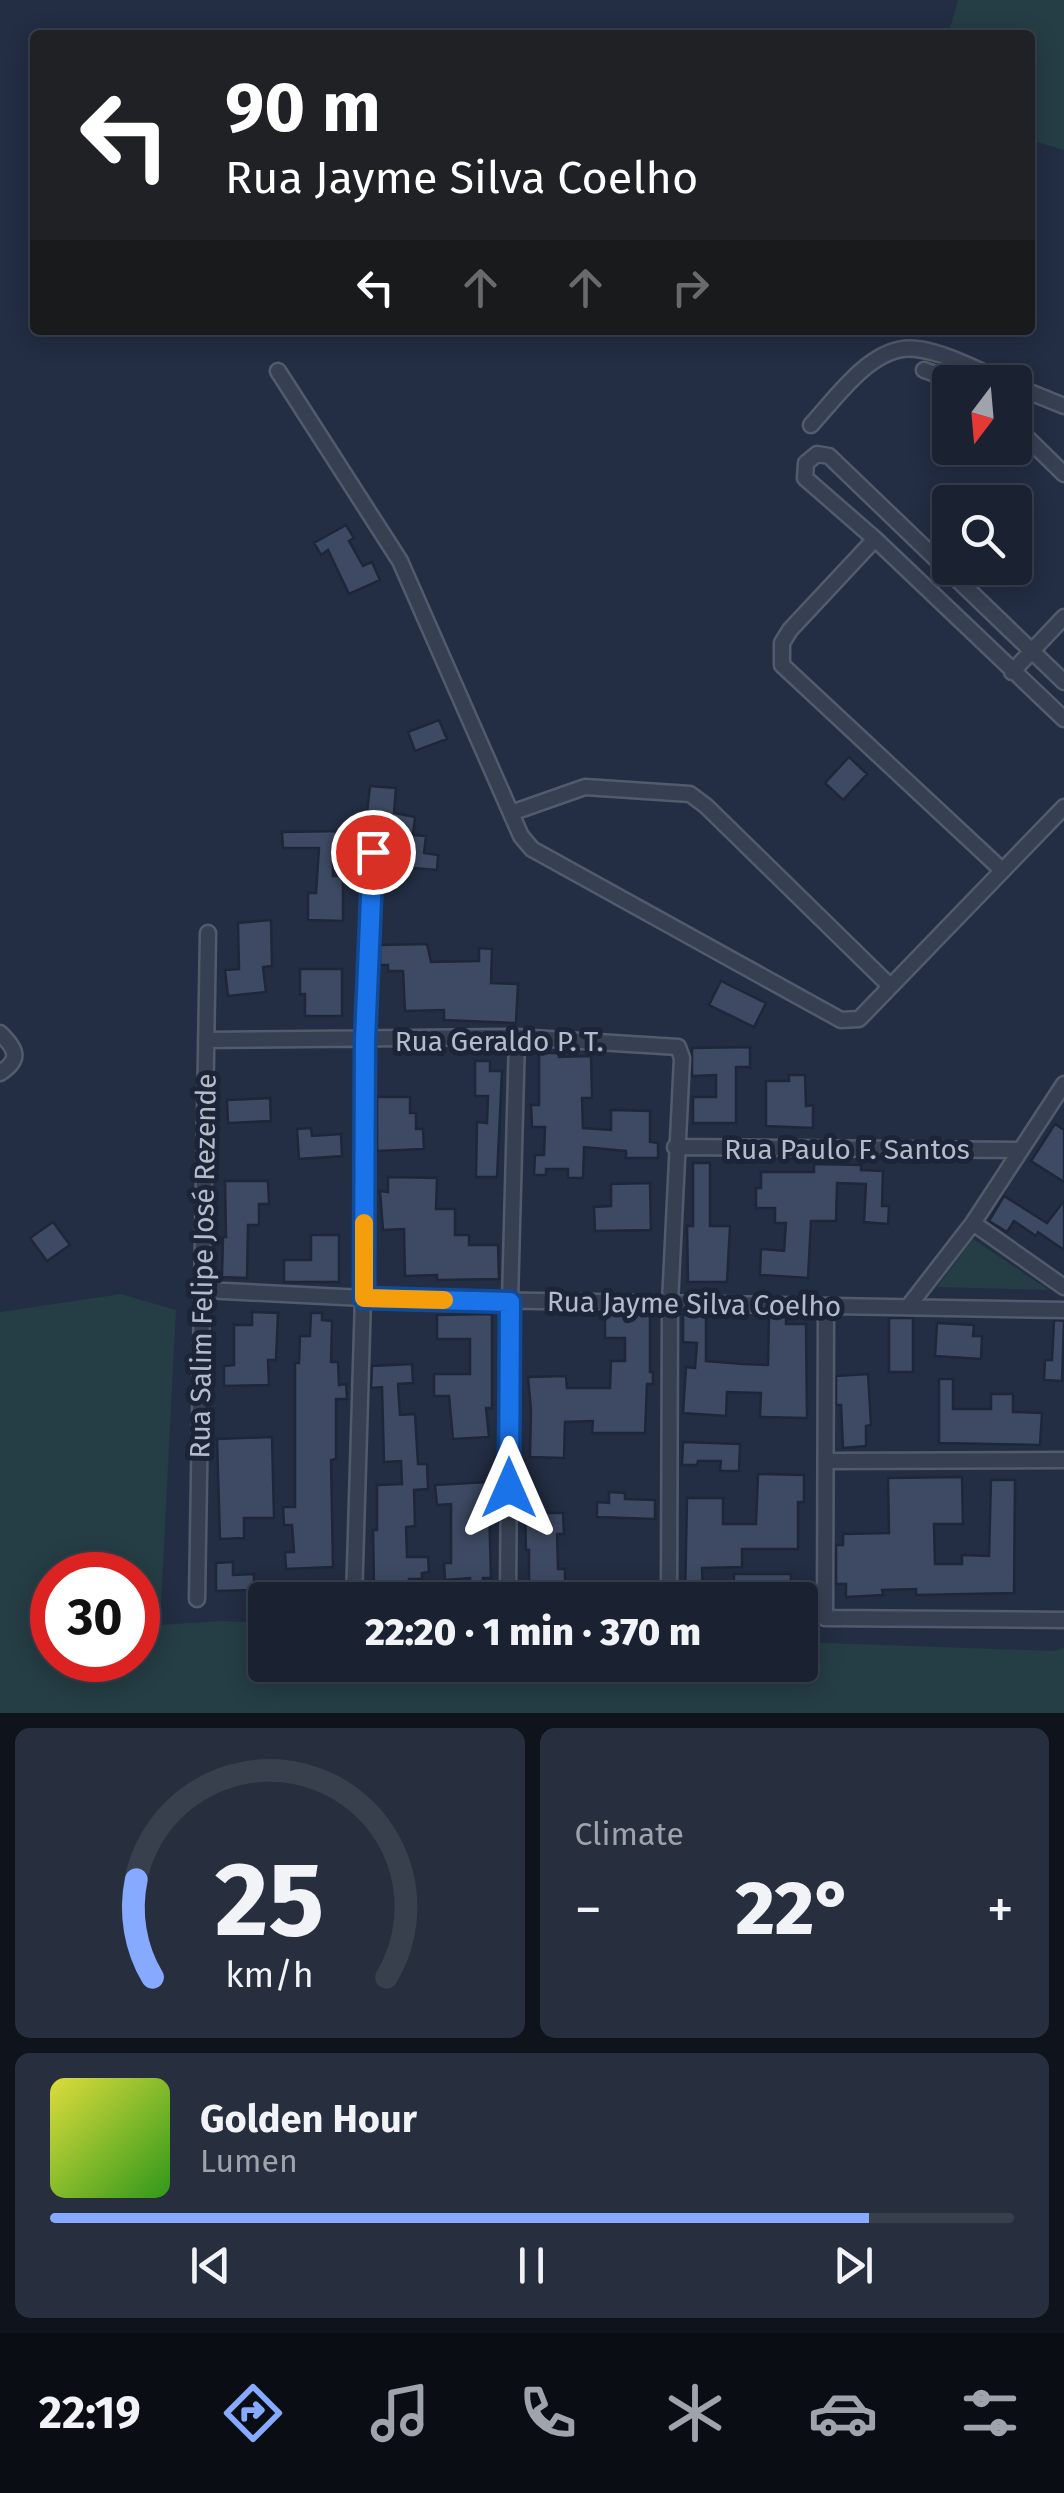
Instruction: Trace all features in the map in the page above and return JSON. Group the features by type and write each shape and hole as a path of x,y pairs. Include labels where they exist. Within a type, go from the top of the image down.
{"street":[{"path":"812,424 867,366 890,352 913,348 964,365"},
{"path":"924,370 932,373"},
{"path":"278,371 400,561 510,814 532,849 841,1020 859,1019 1064,807"},
{"path":"1032,393 1064,406"},
{"path":"1032,443 1064,474"},
{"path":"1064,682 829,456 817,454 806,463 805,478 1064,718"},
{"path":"875,539 790,630 782,643 782,665 1002,870"},
{"path":"1012,672 1064,617"},
{"path":"510,814 585,787 690,794 890,986"},
{"path":"355,1582 364,1298 365,1040 373,852"},
{"name":"Rua Salim Felipe José Rezende","path":"196,1598 208,933"},
{"path":"0,1033 15,1050 16,1057 0,1073"},
{"path":"508,1582 517,1037"},
{"name":"Rua Geraldo P. T.","path":"206,1040 517,1037 672,1044 678,1046 682,1058 675,1148"},
{"path":"908,1307 973,1224 1018,1150 1062,1092"},
{"path":"669,1582 675,1148"},
{"name":"Rua Paulo F. Santos","path":"675,1148 1018,1150"},
{"path":"973,1224 1064,1287"},
{"name":"Rua Jayme Silva Coelho","path":"204,1290 510,1302 1064,1310"},
{"path":"826,1306 825,1618 1064,1620"},
{"path":"828,1461 1064,1460"}],"shaded area":[{"path":"958,0 1064,0 1064,150 1035,141 1035,30 949,30"},
{"path":"973,1239 1046,1288 1048,1290 937,1287"},
{"path":"121,1294 176,1310 160,1625 248,1622 248,1682 818,1682 818,1643 1055,1651 1064,1647 1064,1713 0,1713 0,1312"}],"building":[{"path":"346,525 354,538 349,541 363,566 372,562 380,580 349,594 328,550 321,555 314,543"},
{"path":"439,720 447,739 415,751 408,732"},
{"path":"849,757 867,774 843,800 825,783"},
{"path":"370,786 396,788 394,813 415,817 413,835 426,836 424,853 438,855 437,870 402,867 403,860 395,859 397,833 365,830"},
{"path":"342,831 342,848 333,848 333,876 343,876 343,921 308,920 308,893 316,893 319,848 283,848 282,832"},
{"path":"271,920 272,966 263,967 266,992 228,996 225,970 239,969 238,923"},
{"path":"427,944 431,962 479,961 479,948 492,949 491,983 518,984 516,1023 444,1020 444,1010 405,1011 403,971 388,971 388,965 380,965 380,945"},
{"path":"300,969 342,969 342,1016 305,1016"},
{"path":"721,981 766,1003 754,1027 709,1005"},
{"path":"750,1047 750,1067 736,1067 736,1123 693,1123 693,1097 716,1097 716,1075 692,1076 692,1048"},
{"path":"539,1053 591,1056 592,1098 582,1098 583,1128 611,1130 611,1110 650,1111 650,1142 658,1143 658,1158 626,1158 626,1151 584,1147 583,1178 568,1178 568,1169 546,1169 546,1175 534,1175 535,1155 544,1155 545,1127 532,1127 531,1105 539,1105"},
{"path":"475,1061 490,1061 490,1071 502,1071 497,1177 476,1177 477,1122 487,1123 488,1096 475,1096"},
{"path":"789,1075 805,1075 806,1106 813,1105 813,1128 766,1126 766,1081 789,1081"},
{"path":"377,1097 410,1097 416,1129 423,1129 424,1149 377,1151"},
{"path":"270,1098 271,1121 228,1123 227,1100"},
{"path":"1055,1124 1064,1130 1064,1182 1031,1161"},
{"path":"311,1128 312,1136 341,1134 342,1156 299,1159 297,1129"},
{"path":"693,1163 710,1163 710,1226 730,1226 727,1282 688,1282 687,1226 693,1226"},
{"path":"814,1164 861,1165 861,1170 883,1171 882,1206 889,1206 888,1224 864,1222 866,1184 837,1183 836,1221 811,1221 808,1278 760,1275 761,1249 784,1251 786,1223 775,1223 775,1208 756,1208 761,1172 814,1172"},
{"path":"388,1177 437,1178 436,1209 455,1209 455,1235 469,1235 469,1245 498,1245 499,1279 405,1276 404,1229 383,1230 380,1191 388,1192"},
{"path":"225,1181 268,1181 269,1204 259,1204 259,1225 248,1225 247,1278 222,1277"},
{"path":"650,1183 651,1230 595,1231 594,1207 611,1206 611,1184"},
{"path":"1004,1196 1047,1223 1064,1201 1064,1250 1014,1221 1007,1232 989,1221"},
{"path":"53,1222 70,1245 47,1261 30,1238"},
{"path":"311,1235 339,1235 339,1282 284,1282 284,1260 311,1260"},
{"path":"252,1312 278,1313 276,1360 268,1360 269,1385 224,1386 224,1366 234,1365 234,1325 252,1325"},
{"path":"311,1313 322,1313 322,1320 332,1321 331,1362 338,1362 339,1385 346,1384 347,1399 336,1399 336,1459 331,1460 333,1567 286,1569 285,1552 294,1552 292,1525 284,1525 283,1507 295,1507 295,1363 299,1363 300,1336 310,1336"},
{"path":"605,1313 650,1314 653,1384 647,1384 645,1433 592,1433 593,1421 565,1422 564,1458 530,1457 528,1377 566,1376 567,1388 610,1388 611,1361 625,1361 625,1338 605,1338"},
{"path":"492,1314 492,1408 486,1408 489,1437 453,1439 449,1396 434,1396 434,1374 470,1374 470,1339 437,1339 437,1315"},
{"path":"683,1314 706,1316 706,1361 768,1365 769,1317 786,1317 786,1324 806,1324 807,1418 760,1417 761,1393 727,1392 726,1416 683,1413 686,1367 695,1368 697,1343 683,1342"},
{"path":"889,1318 913,1318 913,1372 889,1372"},
{"path":"1054,1320 1064,1321 1062,1381 1044,1380 1045,1360 1052,1360"},
{"path":"937,1323 974,1325 973,1336 982,1336 981,1359 935,1356"},
{"path":"412,1364 413,1383 398,1384 400,1415 415,1414 418,1464 427,1464 428,1489 414,1490 415,1526 406,1527 407,1557 428,1557 429,1572 422,1573 422,1579 409,1582 374,1582 377,1485 402,1484 401,1461 384,1462 382,1387 371,1388 372,1366"},
{"path":"868,1374 871,1425 866,1426 866,1446 843,1448 836,1376"},
{"path":"939,1379 953,1379 953,1409 991,1409 991,1394 1013,1394 1013,1412 1042,1413 1040,1445 939,1443"},
{"path":"272,1437 274,1518 244,1518 244,1538 220,1539 217,1439"},
{"path":"683,1442 740,1444 739,1471 720,1471 721,1461 682,1465"},
{"path":"758,1474 804,1475 804,1502 798,1502 798,1549 742,1549 742,1567 702,1568 702,1582 685,1582 687,1498 723,1498 723,1524 756,1524"},
{"path":"962,1477 963,1524 934,1524 935,1564 962,1564 962,1555 989,1556 991,1480 1015,1480 1014,1593 916,1595 916,1589 846,1597 846,1584 836,1584 836,1545 843,1545 843,1534 889,1533 888,1478"},
{"path":"489,1482 489,1489 498,1490 498,1502 489,1503 491,1578 483,1578 483,1582 470,1582 470,1578 445,1580 444,1563 451,1563 451,1504 437,1505 435,1485"},
{"path":"609,1492 625,1493 625,1499 655,1500 655,1519 597,1517 597,1502 609,1503"},
{"path":"525,1513 563,1513 564,1534 557,1534 558,1569 565,1569 565,1582 529,1582"},
{"path":"233,1562 233,1575 254,1574 254,1582 248,1582 248,1590 216,1591 216,1563"},
{"path":"734,1574 791,1574 791,1582 734,1582"}],"slow traffic":[{"path":"364,1223 364,1298 444,1300"}],"route":[{"path":"373,852 365,1040 364,1298 510,1302 509,1488"}]}
